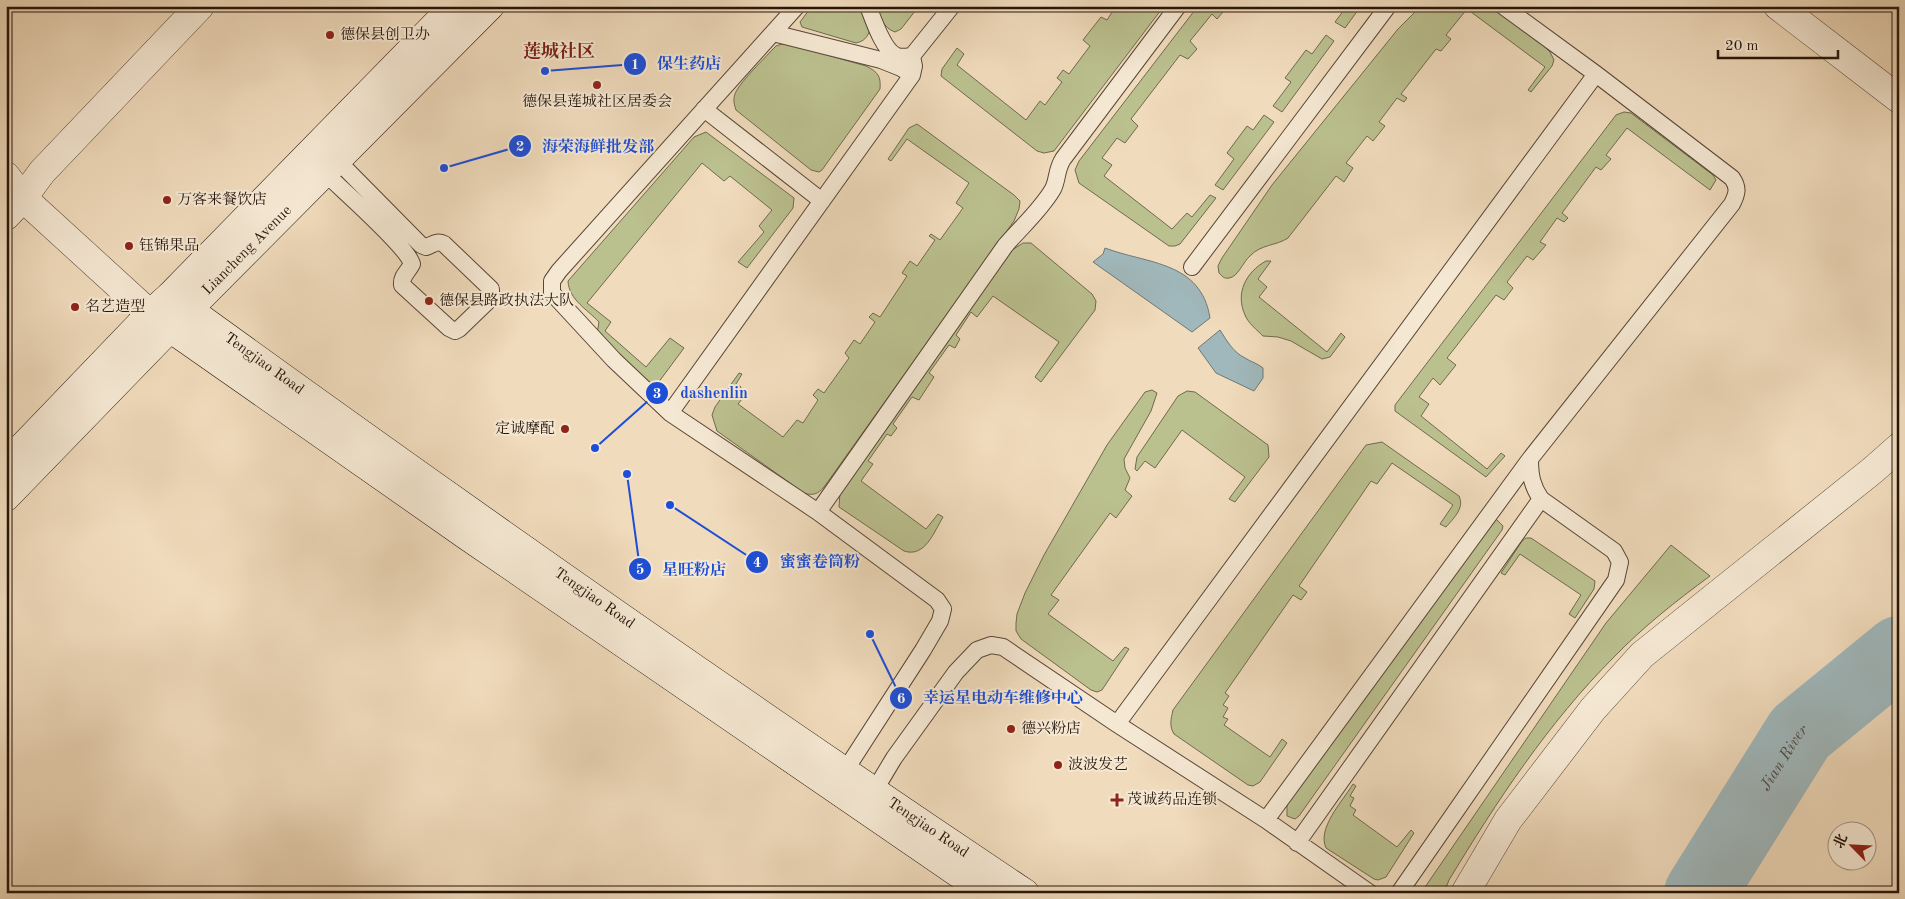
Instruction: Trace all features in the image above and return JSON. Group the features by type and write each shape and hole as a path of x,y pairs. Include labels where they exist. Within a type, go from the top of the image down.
{"main road":[{"path":"15,207 42,172 200,6"},
{"name":"Liancheng Avenue","path":"6,464 331,166 490,6"},
{"path":"1778,6 1899,99"},
{"name":"Liancheng Avenue","path":"6,497 170,312 447,8"},
{"name":"Tengjiao Road","path":"6,176 15,207 170,312 839,780 869,800 1025,893"},
{"path":"1465,893 1508,820 1593,709 1642,655 1873,470 1899,447"},
{"name":"Tengjiao Road","path":"869,800 987,893"}],"lane":[{"path":"797,6 558,271 552,280 552,292 614,360 670,414 818,512 937,600 943,609 940,621 923,650 839,780"},
{"path":"868,6 887,48 893,54 900,57 912,56 952,6"},
{"path":"818,512 1005,246 1014,234 1025,225 1052,191 1056,184 1057,168 1063,159 1178,6"},
{"path":"1192,267 1388,6"},
{"path":"1266,820 1530,459 1732,204 1737,194 1737,186 1732,178 1503,6"},
{"path":"772,34 881,60 901,68 912,75"},
{"path":"670,414 912,75 914,66 912,56"},
{"path":"1117,724 1596,74"},
{"path":"704,109 822,201"},
{"path":"331,166 421,245 426,247 440,242 444,244 490,290 491,296 488,301 459,329 455,331 449,328 402,285 404,275 412,264 410,258 331,166"},
{"path":"1399,893 1616,580 1620,562 1614,551 1541,499 1534,489 1530,476 1530,459"},
{"path":"1297,843 1541,499"},
{"path":"869,800 894,758 956,672 978,650 991,645 1003,647 1117,724 1266,820 1370,893"}],"green space":[{"path":"812,6 860,6 870,30 869,33 865,39 856,43 802,27 800,22"},
{"path":"876,6 919,6 901,29 895,32 885,25"},
{"path":"1116,6 1164,6 1054,151 1044,153 1037,151 941,76 942,69 957,48 964,54 957,65 1026,120 1040,101 1045,105 1062,82 1057,78 1063,70 1069,74 1090,46 1083,40 1101,17 1107,20"},
{"path":"1198,6 1228,6 1217,19 1212,14 1190,41 1197,49 1188,59 1180,55 1131,119 1138,126 1125,143 1117,138 1102,158 1112,165 1104,176 1172,229 1187,213 1192,217 1210,195 1216,198 1180,244 1169,246 1079,183 1075,170 1079,161"},
{"path":"1347,6 1361,6 1345,28 1335,22"},
{"path":"1421,6 1490,6 1542,44 1550,52 1554,60 1552,66 1531,92 1528,90 1545,67 1467,9 1446,35 1451,39 1441,51 1436,49 1401,94 1407,98 1404,102 1397,98 1379,122 1385,126 1373,141 1367,136 1346,163 1353,168 1344,182 1336,176 1288,238 1254,252 1235,275 1229,278 1223,277 1219,273 1218,266 1222,258 1272,185 1398,29"},
{"path":"1326,35 1334,41 1282,112 1273,106 1291,82 1285,78 1306,50 1312,54"},
{"path":"782,44 792,45 866,66 876,72 880,81 880,89 819,172 811,170 735,108 734,96 737,89 776,46"},
{"path":"1624,112 1631,113 1713,175 1716,180 1710,190 1627,128 1606,155 1611,159 1601,170 1596,167 1562,213 1568,218 1564,222 1557,218 1540,242 1546,245 1533,260 1527,256 1507,282 1513,288 1504,300 1496,295 1447,358 1456,365 1440,385 1433,378 1419,397 1429,404 1421,416 1487,469 1501,453 1505,456 1486,477 1395,411 1395,405 1616,115"},
{"path":"1264,115 1274,122 1223,190 1215,185 1234,159 1227,153 1247,126 1253,130"},
{"path":"917,124 1014,195 1020,201 1019,209 1014,221 824,487 815,494 804,493 717,431 712,415 715,407 739,373 742,374 736,384 741,387 737,395 742,399 738,404 783,437 797,420 803,423 818,400 813,395 818,389 824,393 849,358 845,353 854,340 860,344 875,322 869,317 873,313 880,317 907,276 902,273 910,261 917,266 935,240 929,236 931,234 940,240 963,208 956,203 969,183 907,139 891,161 888,159 909,128"},
{"path":"706,132 794,198 793,208 747,268 738,262 764,232 759,226 772,210 730,176 724,181 702,163 587,303 611,322 605,331 646,367 670,338 684,348 658,383 649,384 597,334 599,322 575,299 569,288 568,281 694,137"},
{"path":"1023,243 1031,243 1092,294 1096,301 1095,310 1041,382 1035,377 1059,342 993,296 977,317 971,312 956,335 960,339 955,348 949,345 929,373 934,377 919,400 912,397 893,424 897,428 891,436 887,434 868,461 873,464 861,481 926,529 938,514 943,517 923,547 918,551 904,551 839,507 840,492 1009,252"},
{"path":"1266,261 1271,261 1258,279 1267,287 1259,297 1327,352 1341,333 1345,337 1330,357 1322,359 1291,341 1278,337 1263,336 1248,321 1241,299 1244,284 1253,271"},
{"path":"1152,390 1157,393 1151,411 1124,459 1125,468 1130,478 1125,490 1132,496 1116,518 1110,513 1051,595 1059,600 1048,614 1113,661 1125,647 1129,649 1102,690 1097,692 1091,690 1021,639 1016,631 1017,614 1044,555 1107,445 1145,392"},
{"path":"1187,391 1195,392 1268,445 1269,457 1235,502 1229,499 1245,477 1182,430 1155,468 1145,461 1137,471 1135,469 1137,457 1178,396"},
{"path":"1382,442 1459,496 1459,509 1446,527 1440,524 1453,505 1392,463 1377,484 1371,481 1299,586 1307,592 1301,600 1293,595 1225,693 1229,696 1223,705 1228,708 1223,717 1228,719 1224,725 1270,757 1282,739 1287,743 1260,782 1253,786 1248,785 1174,734 1171,725 1173,710 1366,445"},
{"path":"1496,519 1503,526 1502,530 1299,816 1295,819 1287,816 1287,805 1487,524"},
{"path":"1526,538 1531,538 1595,581 1594,589 1575,618 1569,614 1581,595 1520,554 1505,575 1501,573 1522,541"},
{"path":"1671,545 1710,576 1648,625 1590,682 1545,736 1505,792 1449,880 1444,893 1421,893 1606,623"},
{"path":"1353,784 1356,786 1350,796 1354,798 1350,806 1356,810 1353,815 1397,847 1411,830 1414,833 1386,877 1378,880 1326,848 1324,840 1328,824"}],"water":[{"path":"1105,248 1154,262 1184,275 1196,285 1205,299 1210,318 1192,332 1093,262 1103,254"},
{"path":"1220,330 1237,353 1263,368 1263,378 1254,391 1216,373 1198,348"}],"waterway":[{"name":"Jian River","path":"1700,893 1800,733 1899,652"}],"place":[{"name":"德保县创卫办","path":"330,35"},
{"name":"保生药店","path":"545,71"},
{"name":"德保县莲城社区居委会","path":"597,85"},
{"name":"海荣海鲜批发部","path":"444,168"},
{"name":"万客来餐饮店","path":"167,200"},
{"name":"钰锦果品","path":"129,246"},
{"name":"德保县路政执法大队","path":"429,301"},
{"name":"名艺造型","path":"75,307"},
{"name":"定诚摩配","path":"565,429"},
{"name":"dashenlin","path":"595,448"},
{"name":"星旺粉店","path":"627,474"},
{"name":"蜜蜜卷筒粉","path":"670,505"},
{"name":"幸运星电动车维修中心","path":"870,634"},
{"name":"德兴粉店","path":"1011,729"},
{"name":"波波发艺","path":"1058,765"},
{"name":"茂诚药品连锁","path":"1117,800"}],"district":[{"name":"莲城社区","path":"559,52"}]}
